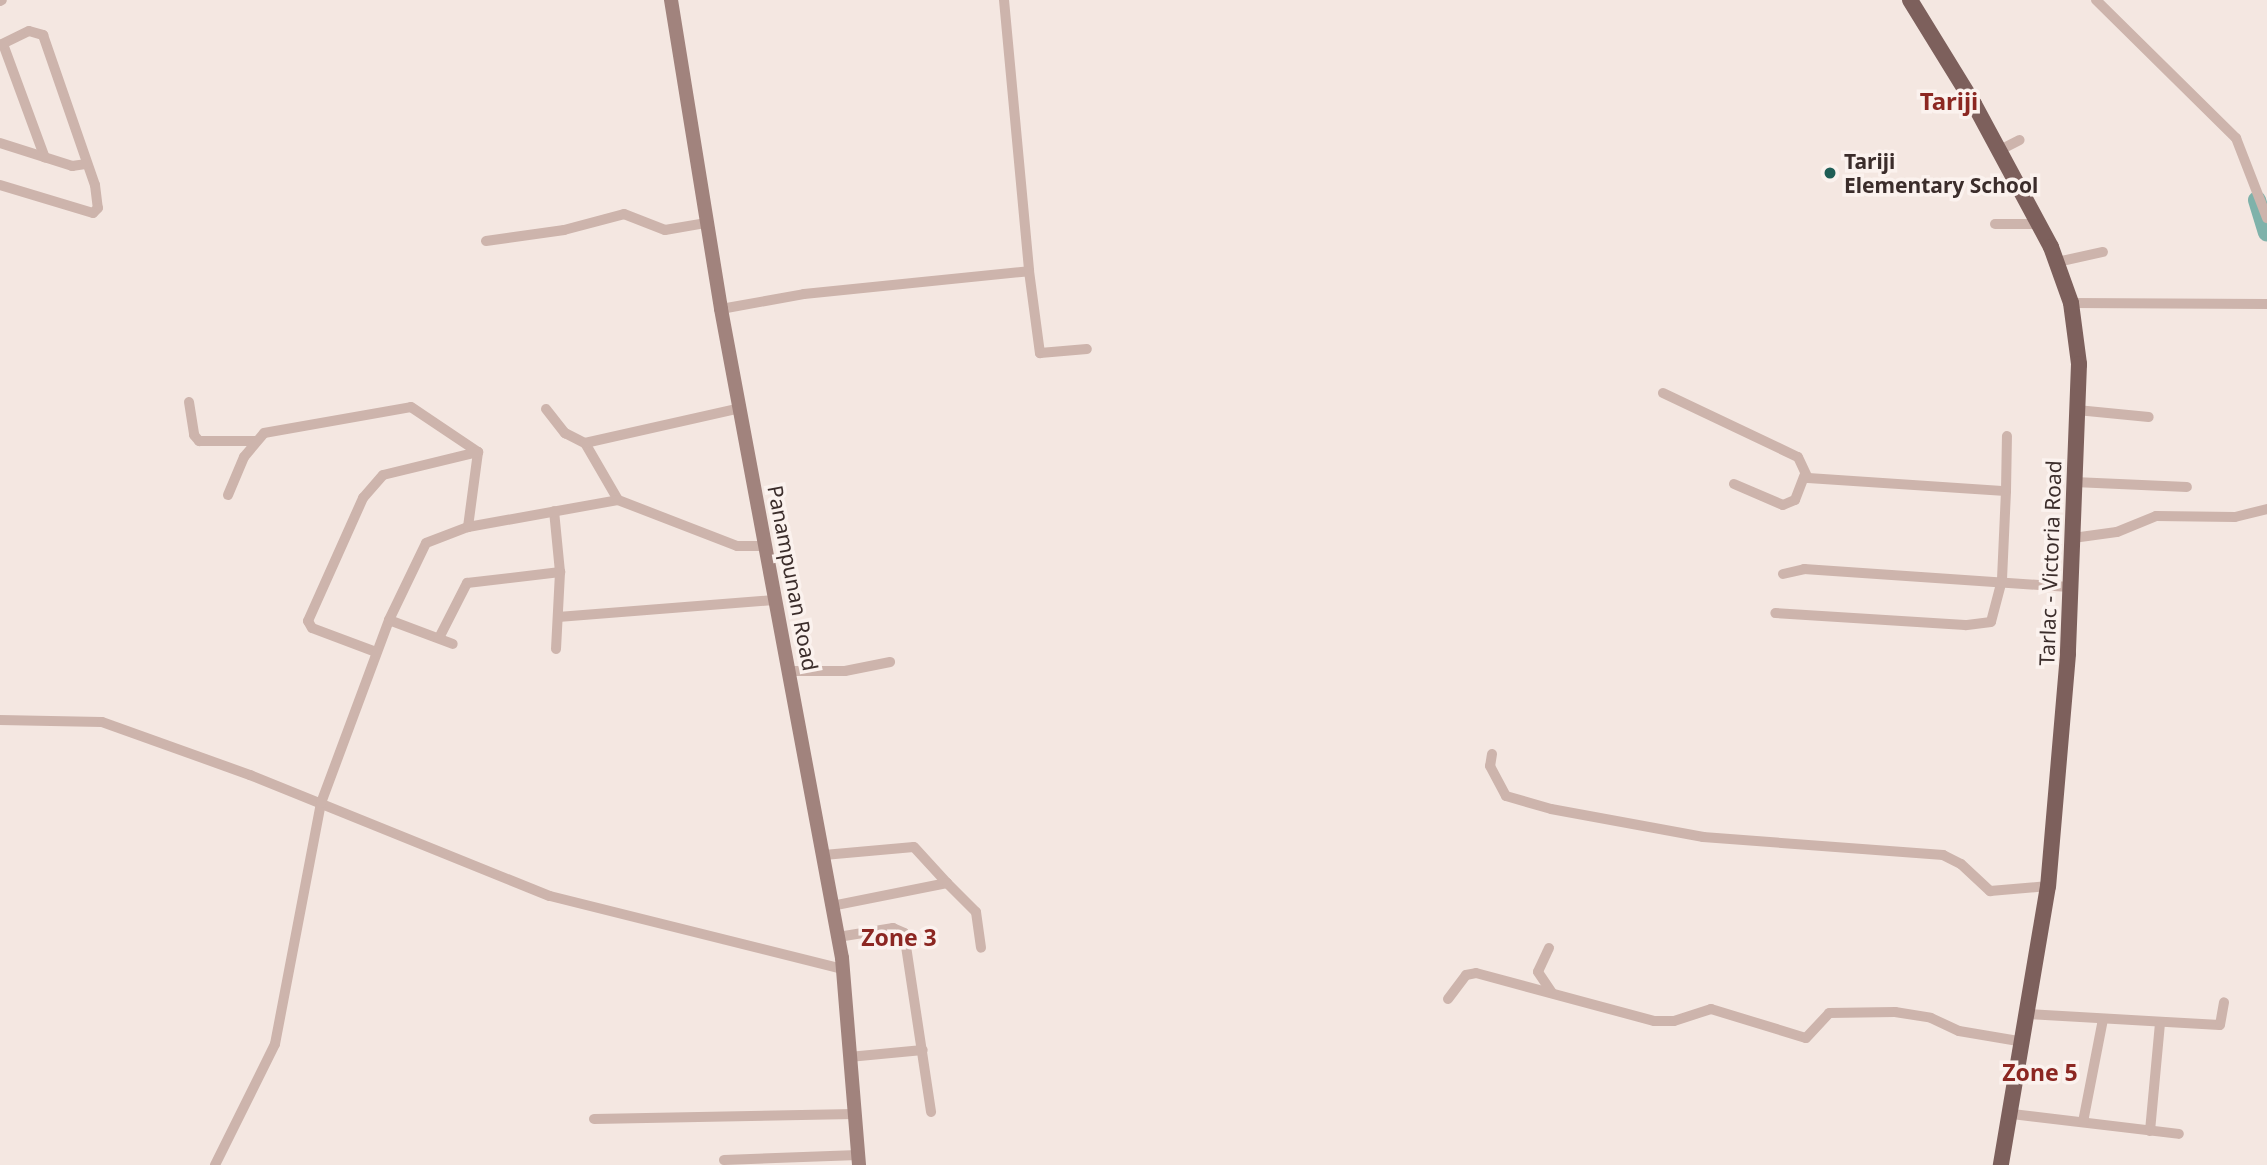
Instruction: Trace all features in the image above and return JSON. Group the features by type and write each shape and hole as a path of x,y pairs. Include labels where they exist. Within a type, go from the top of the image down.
{"main road":[{"name":"Tarlac - Victoria Road","path":"1910,0 2000,150 2057,262 2071,303 2079,364 2073,538 2048,886 2012,1114 2001,1165"}],"street":[{"name":"Panampunan Road","path":"671,0 721,309 838,937 859,1160"},
{"path":"1004,0 1029,271 1040,353 1087,349"},
{"path":"2096,0 2236,138 2267,218"},
{"path":"0,185 93,213 98,198 43,35 29,32 2,45 46,158"},
{"path":"2000,150 2020,140"},
{"path":"0,143 72,166 87,164"},
{"path":"486,240 564,230 624,214 665,230 706,223"},
{"path":"1995,224 2039,224"},
{"path":"2057,262 2103,252"},
{"path":"721,309 816,292 1029,271"},
{"path":"2071,303 2267,304"},
{"path":"1663,393 1798,457 1804,476 1795,500 1783,505 1734,484"},
{"path":"189,402 194,435 199,441 256,441"},
{"path":"228,495 256,441 277,428 400,406 420,411 478,452"},
{"path":"585,443 740,408"},
{"path":"546,409 565,433 585,443 618,500"},
{"path":"2077,410 2149,417"},
{"path":"1775,613 1984,624 1995,617 2002,580 2007,436"},
{"path":"468,527 478,452"},
{"path":"376,652 312,628 308,621 363,498 383,475 478,452"},
{"path":"1804,476 2006,491"},
{"path":"2074,482 2187,487"},
{"path":"215,1165 265,1071 282,1024 321,803 376,652 426,543 468,527 618,500 737,546 766,546"},
{"path":"2073,538 2117,532 2156,516 2223,517 2267,509"},
{"path":"554,511 560,572 556,649"},
{"path":"1783,574 1804,569 2002,580 2069,587"},
{"path":"439,638 467,583 560,572"},
{"path":"558,617 776,600"},
{"path":"389,620 453,643"},
{"path":"789,671 845,671 890,662"},
{"path":"0,720 102,722 321,803 550,896 843,969"},
{"path":"1492,754 1490,766 1506,796 1551,809 1703,837 1943,855 1961,864 1990,891 2048,886"},
{"path":"824,855 908,846 920,852 976,912 981,948"},
{"path":"832,906 947,883"},
{"path":"838,937 893,928 904,933 930,1112"},
{"path":"1549,948 1538,972 1552,994"},
{"path":"1448,999 1466,975 1476,973 1654,1021 1674,1021 1711,1009 1724,1011 1798,1038 1806,1038 1821,1017 1835,1011 1895,1012 1931,1018 1959,1031 2024,1042"},
{"path":"2027,1014 2160,1024 2220,1025 2224,1002"},
{"path":"2083,1122 2103,1019"},
{"path":"2150,1131 2160,1024"},
{"path":"849,1057 923,1050"},
{"path":"594,1119 854,1114"},
{"path":"2012,1114 2179,1134"},
{"path":"724,1160 859,1160"}],"waterway":[{"path":"2257,200 2267,233"}],"place":[{"name":"Tariji Elementary School","path":"1830,173"}],"district":[{"name":"Tariji","path":"1949,101"},
{"name":"Zone 3","path":"899,937"},
{"name":"Zone 5","path":"2040,1072"}]}
